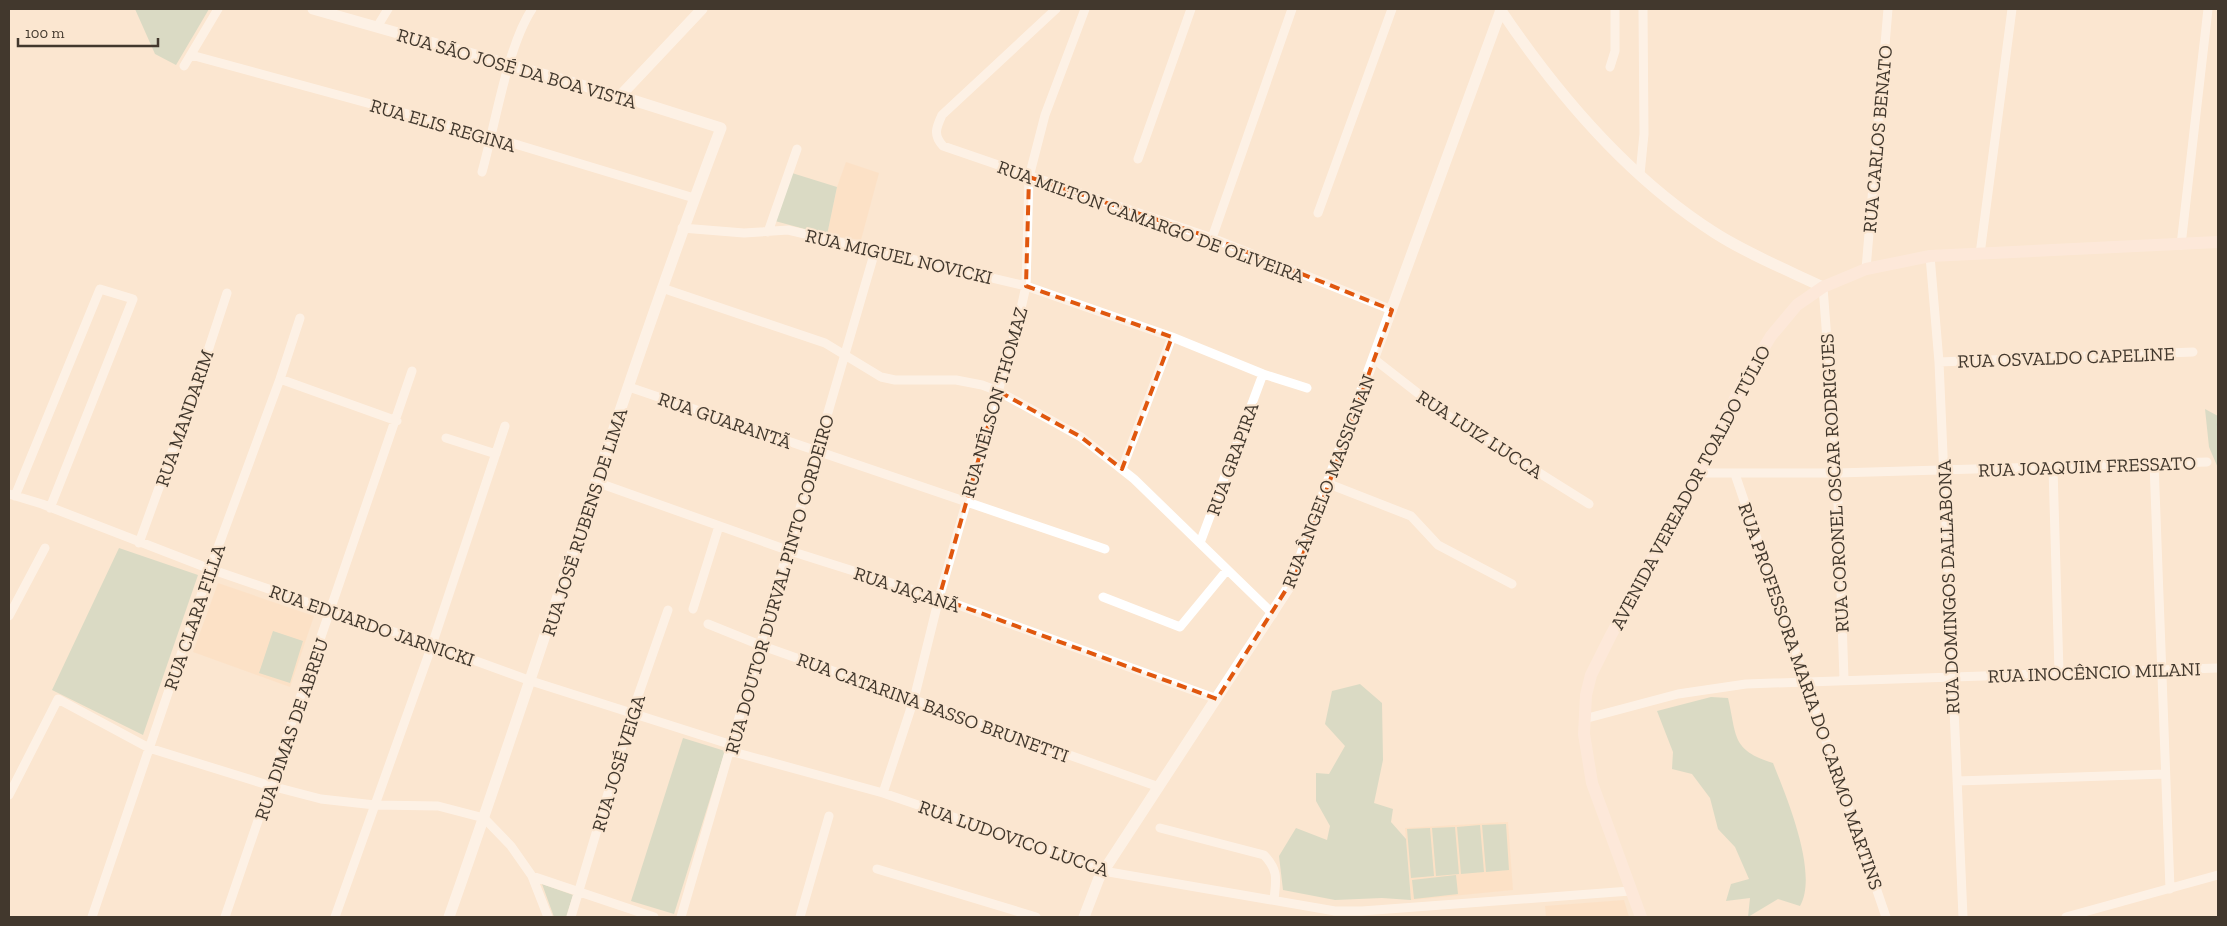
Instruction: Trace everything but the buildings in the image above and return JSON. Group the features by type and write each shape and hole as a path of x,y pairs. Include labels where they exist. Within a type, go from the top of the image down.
{"main road":[{"name":"AVENIDA VEREADOR TOALDO TÚLIO","path":"1641,917 1592,783 1586,756 1584,719 1586,695 1591,675 1696,473 1708,455 1743,382 1771,336 1797,305 1823,287 1866,269 1930,256 2182,246 2218,242"}],"street":[{"path":"184,66 218,9"},
{"name":"RUA SÃO JOSÉ DA BOA VISTA","path":"313,9 620,96 721,128"},
{"path":"377,27 388,9"},
{"path":"482,172 510,66 523,26 532,9"},
{"path":"620,96 702,9"},
{"name":"RUA MILTON CAMARGO DE OLIVEIRA","path":"1056,9 942,115 936,127 936,139 943,146 1029,177 1212,238 1392,310"},
{"name":"RUA NÉLSON THOMAZ","path":"883,793 914,700 939,598 1018,322 1026,286 1029,177 1045,115 1085,9"},
{"path":"1138,159 1191,9"},
{"path":"1212,238 1292,9"},
{"path":"1318,212 1392,9"},
{"path":"1501,9 1556,86 1606,141 1672,202 1714,232 1823,287"},
{"name":"RUA ÂNGELO MASSIGNAN","path":"1084,917 1092,892 1103,871 1273,614 1296,574 1501,9"},
{"path":"1610,67 1615,50 1614,9"},
{"path":"1640,174 1644,134 1643,9"},
{"name":"RUA CARLOS BENATO","path":"1866,269 1888,9"},
{"path":"1980,254 2012,9"},
{"path":"2182,246 2208,9"},
{"name":"RUA ELIS REGINA","path":"191,55 492,138 694,198"},
{"name":"RUA JOSÉ RUBENS DE LIMA","path":"449,917 531,681 682,228 721,128"},
{"path":"768,232 797,149"},
{"name":"RUA MIGUEL NOVICKI","path":"682,228 744,233 788,230 1026,286 1172,337 1263,374 1307,388"},
{"name":"RUA DOUTOR DURVAL PINTO CORDEIRO","path":"681,917 875,251"},
{"name":"RUA DOMINGOS DALLABONA","path":"1930,256 1939,362 1951,677 1963,917"},
{"name":"RUA CORONEL OSCAR RODRIGUES","path":"1823,287 1837,473 1844,679"},
{"path":"662,288 825,343 881,376 895,380 956,380 982,385 998,391 1081,437 1122,470 1273,614"},
{"path":"12,495 100,289 133,299 50,508"},
{"name":"RUA MANDARIM","path":"139,543 202,369 227,293"},
{"name":"RUA CLARA FILLA","path":"92,917 210,570 280,379 300,318"},
{"path":"1122,470 1172,337"},
{"name":"RUA OSVALDO CAPELINE","path":"1939,362 2193,352"},
{"name":"RUA LUIZ LUCCA","path":"1374,359 1442,412 1589,504"},
{"name":"RUA DIMAS DE ABREU","path":"225,917 332,612 397,421 412,371"},
{"name":"RUA GRAPIRA","path":"1200,543 1263,374"},
{"path":"280,379 397,421"},
{"name":"RUA GUARANTÃ","path":"629,387 1105,548"},
{"path":"336,917 432,645 506,426"},
{"path":"446,438 496,454"},
{"name":"RUA JOAQUIM FRESSATO","path":"1696,473 1837,473 2207,462"},
{"path":"2154,463 2160,669 2170,889"},
{"path":"2053,468 2059,672"},
{"name":"RUA PROFESSORA MARIA DO CARMO MARTINS","path":"1735,474 1886,917"},
{"name":"RUA JAÇANÃ","path":"596,482 787,550 939,598 1217,699"},
{"path":"1329,484 1411,516 1438,545 1512,584"},
{"name":"RUA EDUARDO JARNICKI","path":"12,495 210,570 731,748"},
{"path":"693,610 719,526"},
{"path":"9,616 12,603 45,548"},
{"path":"1102,597 1180,627 1227,570"},
{"name":"RUA JOSÉ VEIGA","path":"572,917 632,713 668,610"},
{"name":"RUA CATARINA BASSO BRUNETTI","path":"708,624 760,645 1159,787"},
{"name":"RUA INOCÊNCIO MILANI","path":"1584,719 1678,694 1746,684 1844,679 2218,668"},
{"path":"9,795 58,699 149,748 271,786 321,798 374,805 438,806 484,818 511,846 532,876 548,917"},
{"name":"RUA LUDOVICO LUCCA","path":"731,748 883,793 1064,855 1103,871 1335,911 1362,911 1630,891"},
{"path":"1957,781 2165,774"},
{"path":"800,917 829,816"},
{"path":"1160,828 1264,855 1274,866 1276,874 1274,900"},
{"path":"877,869 1036,917"},
{"path":"2066,917 2218,875"},
{"path":"532,876 654,917"}],"highlighted area":[{"path":"1029,177 1212,238 1392,310 1296,574 1217,699 939,598 998,391 1081,437 1122,469 1172,337 1026,286"}],"shaded area":[{"path":"846,162 879,173 861,240 827,235 837,187"},
{"path":"218,583 314,616 290,687 193,652"},
{"path":"1508,822 1513,890 1411,900 1405,828"},
{"path":"1624,900 1629,917 1546,917 1545,906"}],"green space":[{"path":"135,9 209,9 176,65 155,54"},
{"path":"792,173 837,187 827,235 775,221"},
{"path":"2205,409 2218,416 2218,468 2209,447"},
{"path":"119,548 198,575 143,735 52,690"},
{"path":"273,631 303,641 290,683 259,673"},
{"path":"1360,684 1382,703 1383,760 1374,803 1393,809 1391,822 1406,839 1411,900 1382,898 1335,900 1283,890 1279,856 1296,828 1327,840 1330,826 1316,801 1316,773 1329,774 1345,746 1325,724 1332,691"},
{"path":"1711,697 1728,698 1738,740 1750,753 1773,763 1792,814 1803,855 1806,874 1805,892 1800,906 1778,899 1748,917 1750,898 1726,901 1731,884 1749,879 1735,847 1718,829 1710,798 1692,774 1672,769 1673,752 1657,711"},
{"path":"683,738 725,751 674,914 631,901"},
{"path":"1506,824 1509,870 1486,872 1482,825"},
{"path":"1480,825 1484,872 1461,874 1457,827"},
{"path":"1455,827 1459,874 1436,876 1432,828"},
{"path":"1430,828 1434,876 1411,878 1407,829"},
{"path":"1456,875 1458,894 1414,899 1412,880"},
{"path":"542,884 573,895 566,917 554,917"}]}
